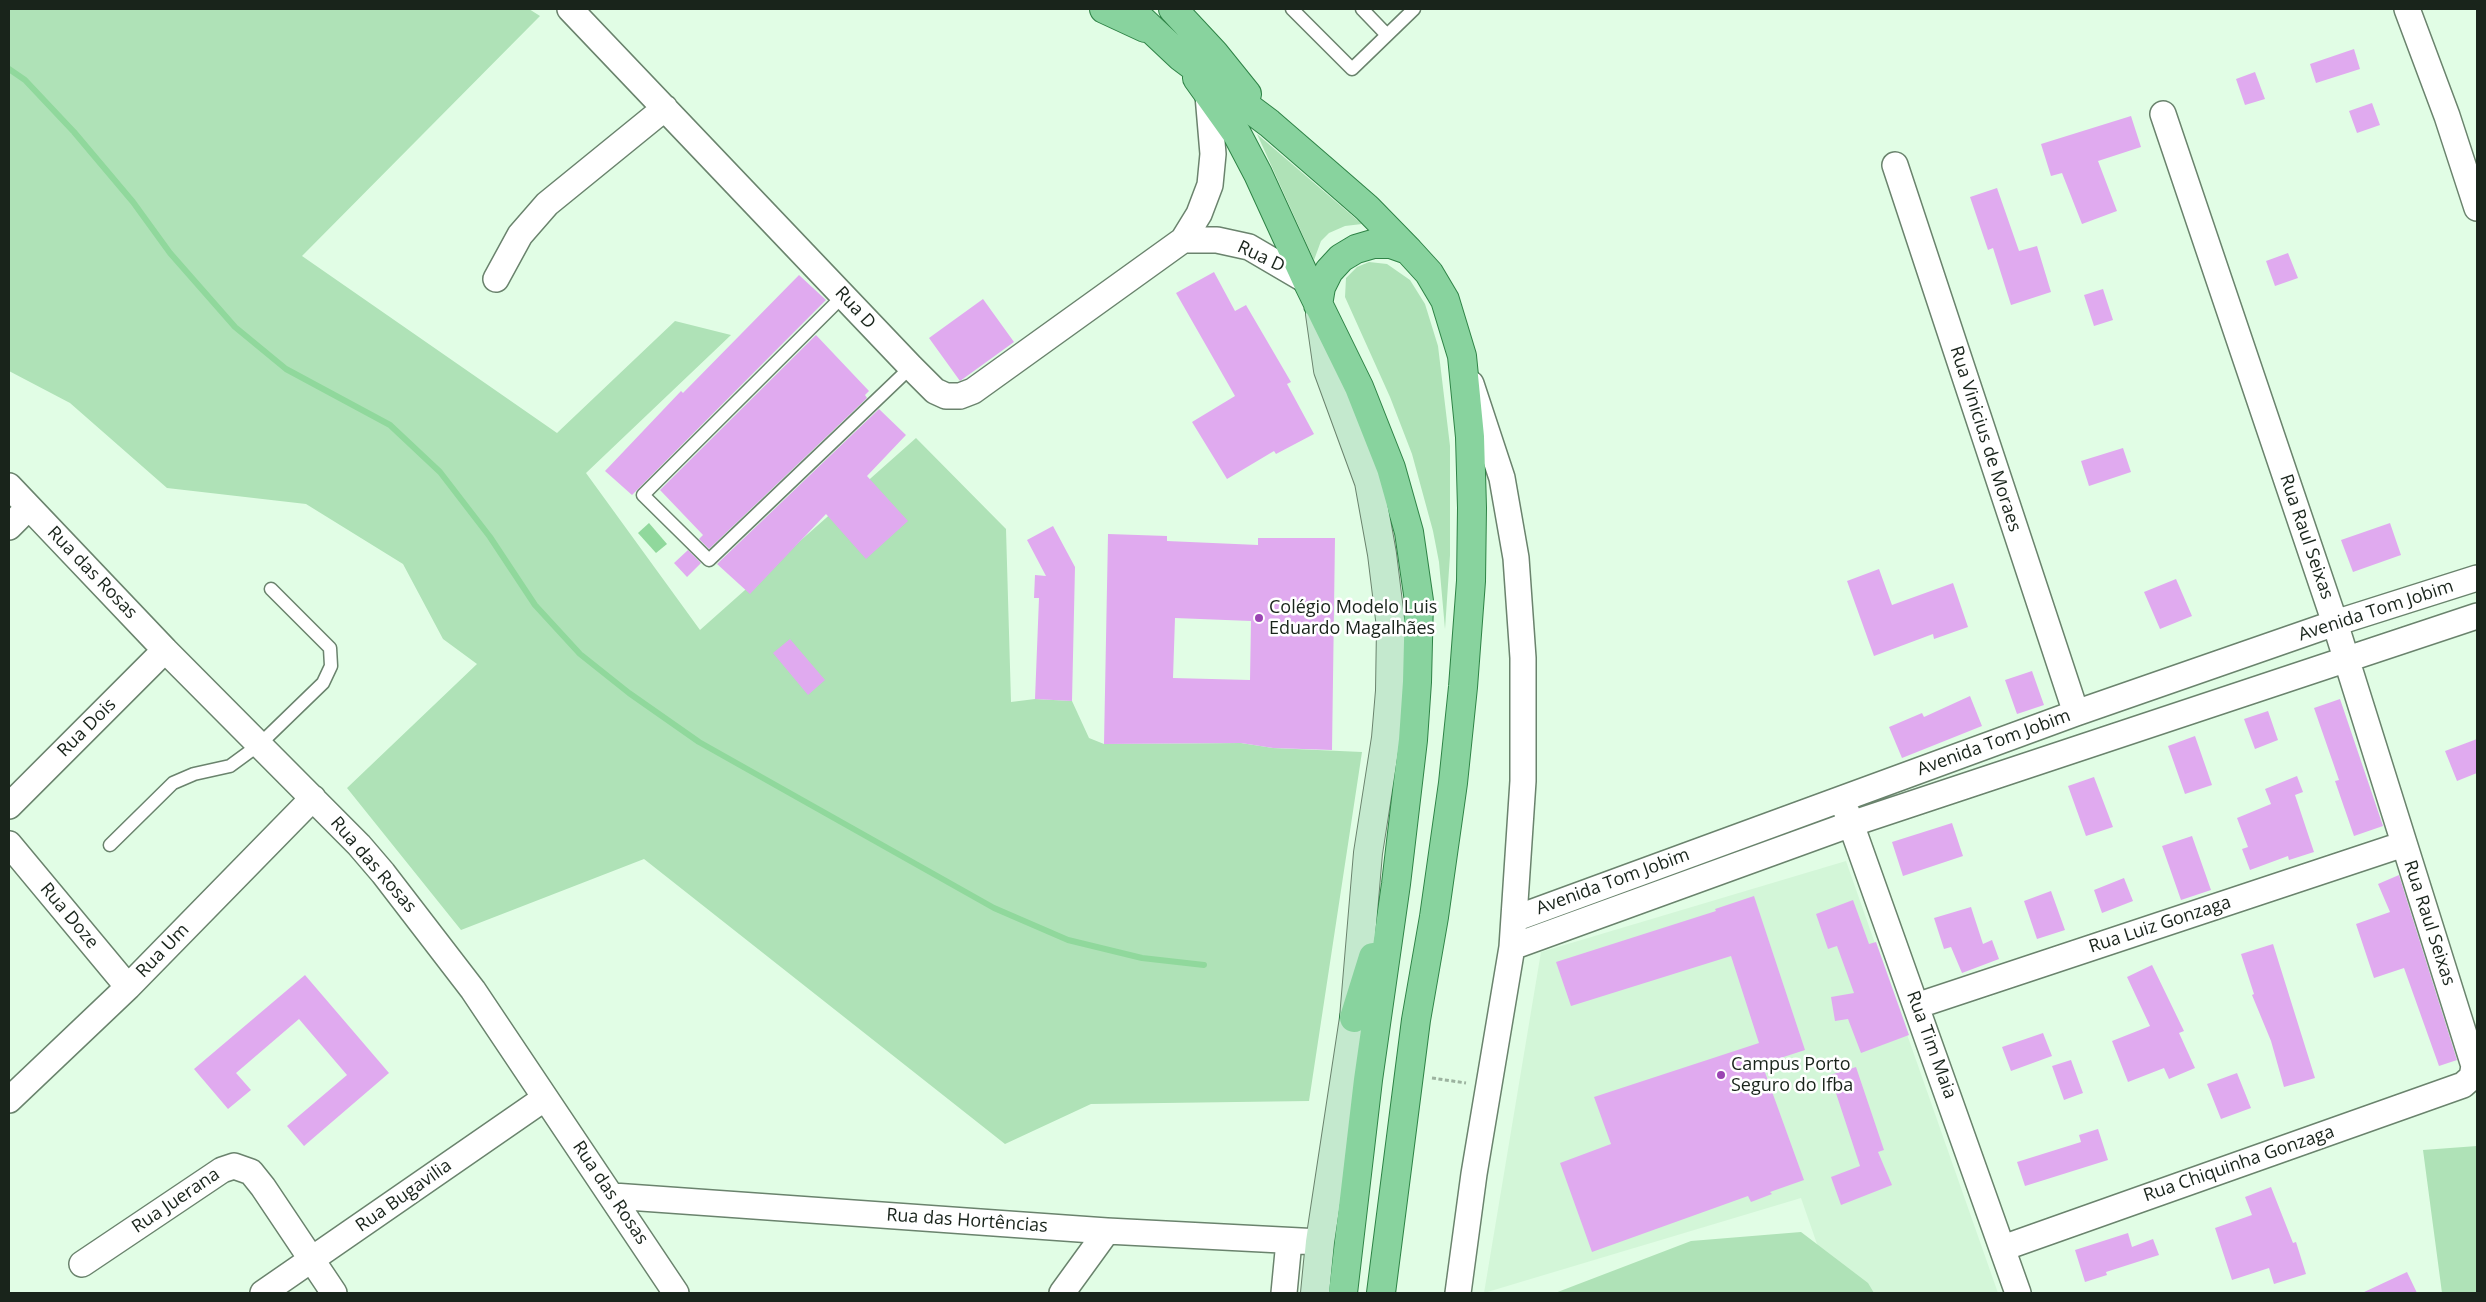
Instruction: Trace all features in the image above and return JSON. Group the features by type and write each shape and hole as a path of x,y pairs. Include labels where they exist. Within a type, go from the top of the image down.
{"main road":[{"path":"1104,9 1154,33"},
{"path":"1130,9 1181,57 1269,123 1366,208 1408,250 1429,273 1445,300 1462,356 1470,437 1472,508 1471,581 1463,687 1451,792 1416,1020 1381,1293"},
{"path":"1173,9 1214,53 1269,123"},
{"path":"1181,57 1237,134 1258,174 1359,387 1391,468 1409,532 1419,601 1418,682 1414,740 1368,1080 1343,1293"},
{"path":"1313,293 1321,287 1329,271 1341,258 1356,249 1373,244 1391,244 1408,250"},
{"path":"1354,1018 1396,884"}],"street":[{"name":"Rua D","path":"570,9 911,367 935,391 946,396 960,396 973,391 1183,240 1200,214 1210,185 1214,154 1208,95"},
{"path":"2407,9 2447,116 2477,208"},
{"path":"496,279 520,235 547,204 664,108"},
{"name":"Rua Raul Seixas","path":"2163,114 2347,660 2472,1056 2474,1066 2472,1077"},
{"name":"Rua Vinicius de Moraes","path":"1895,165 2067,716 2069,751"},
{"name":"Rua D","path":"1183,240 1217,240 1249,248 1313,293"},
{"path":"1313,293 1328,370 1369,482 1382,554 1390,627 1390,691 1386,738 1368,852 1354,1018 1320,1242 1315,1293"},
{"path":"1458,1293 1474,1174 1512,947 1523,781 1523,658 1516,558 1502,478 1462,356"},
{"name":"Rua das Rosas","path":"9,486 166,650 359,844 422,920 473,990 613,1196 667,1290"},
{"path":"9,527 29,508"},
{"name":"Avenida Tom Jobim","path":"1514,919 2067,716 2335,623 2477,578"},
{"name":"Avenida Tom Jobim","path":"1512,947 1851,824 2477,616"},
{"name":"Rua Dois","path":"9,806 166,650"},
{"name":"Rua Um","path":"9,1100 128,987 313,798"},
{"name":"Rua Tim Maia","path":"1841,798 2018,1293"},
{"name":"Rua Doze","path":"9,844 128,987"},
{"name":"Rua Luiz Gonzaga","path":"1916,1006 2404,844"},
{"name":"Rua Chiquinha Gonzaga","path":"2003,1248 2463,1085 2472,1077"},
{"name":"Rua Bugavilia","path":"263,1293 545,1098"},
{"name":"Rua Juerana","path":"82,1264 222,1170 234,1166 251,1172 263,1187 334,1293"},
{"name":"Rua das Hortências","path":"613,1196 1107,1231 1320,1242"},
{"path":"1062,1293 1107,1231"},
{"path":"1284,1293 1288,1241"}],"lane":[{"path":"1292,9 1352,69 1414,9"},
{"path":"1362,9 1388,35"},
{"path":"844,296 643,495 709,560 911,367"},
{"path":"110,845 173,783 194,774 230,766 260,744 323,683 331,666 330,648 271,589"}],"shaded area":[{"path":"9,9 529,9 540,16 302,256 557,433 675,321 731,335 586,473 700,630 916,438 1006,529 1011,702 1035,699 1072,701 1089,738 1104,744 1241,743 1273,748 1362,752 1309,1101 1091,1104 1005,1144 644,859 461,930 347,788 477,664 443,639 403,564 306,504 167,488 70,403 9,371"},
{"path":"1257,134 1362,224 1345,226 1329,233 1321,241 1314,260"},
{"path":"1369,262 1387,264 1410,280 1425,304 1438,346 1450,446 1450,555 1445,629 1439,562 1433,531 1412,454 1390,397 1345,297 1346,278 1357,267"},
{"path":"649,523 667,544 656,553 638,533"},
{"name":"Campus Porto Seguro do Ifba","path":"1846,861 1998,1293 1834,1293 1801,1198 1484,1293 1541,952"},
{"path":"2477,1146 2477,1293 2442,1293 2423,1150"},
{"path":"1801,1232 1868,1283 1874,1293 1555,1293 1691,1241"}],"building":[{"path":"2354,49 2360,69 2316,83 2310,64"},
{"path":"2255,72 2265,99 2245,105 2236,79"},
{"path":"2372,103 2380,125 2357,133 2349,111"},
{"path":"2131,116 2141,147 2098,161 2117,211 2082,224 2062,173 2051,176 2041,144"},
{"path":"1997,188 2019,251 2037,246 2051,292 2011,305 1993,248 1988,250 1970,197"},
{"path":"2288,253 2298,278 2275,286 2266,261"},
{"path":"1214,272 1235,311 1246,305 1291,382 1287,384 1314,434 1276,454 1274,451 1227,479 1192,422 1235,396 1176,293"},
{"path":"799,275 826,300 632,495 605,471 681,391 683,393"},
{"path":"2103,289 2113,320 2094,326 2084,295"},
{"path":"983,299 1014,342 960,381 929,338"},
{"path":"816,335 869,391 865,395 867,398 709,549 699,539 703,535 660,490"},
{"path":"879,409 906,435 867,476 908,521 866,559 826,514 750,594 717,564"},
{"path":"2123,448 2131,472 2089,486 2081,461"},
{"path":"2390,523 2401,555 2353,572 2341,540"},
{"path":"1053,526 1075,567 1072,701 1035,699 1039,598 1034,598 1035,575 1046,576 1027,540"},
{"path":"1108,534 1167,536 1167,541 1258,545 1258,538 1335,538 1332,750 1273,748 1241,743 1104,744","holes":["1175,618 1251,621 1250,680 1173,678"]},
{"path":"688,550 701,563 687,577 674,563"},
{"path":"1879,569 1892,605 1953,583 1968,627 1934,639 1933,634 1874,656 1847,581"},
{"path":"2176,579 2192,616 2160,629 2144,592"},
{"path":"790,639 825,680 808,695 773,653"},
{"path":"2032,671 2044,705 2017,714 2005,680"},
{"path":"1970,696 1982,726 1902,758 1889,727 1922,713 1924,717"},
{"path":"2340,699 2383,826 2354,836 2335,781 2339,780 2314,708"},
{"path":"2268,711 2278,740 2255,749 2244,719"},
{"path":"2195,736 2212,785 2185,794 2168,746"},
{"path":"2477,739 2477,773 2457,781 2445,751"},
{"path":"2297,776 2303,792 2295,795 2314,852 2289,860 2288,856 2250,870 2242,849 2248,847 2237,818 2271,804 2265,789"},
{"path":"2094,777 2113,827 2086,836 2068,786"},
{"path":"1952,823 1963,856 1903,876 1892,842"},
{"path":"2192,836 2211,890 2181,900 2162,846"},
{"path":"2399,875 2457,1060 2439,1066 2404,968 2374,978 2356,924 2390,912 2378,884"},
{"path":"2124,878 2133,901 2102,913 2094,890"},
{"path":"2051,891 2065,930 2037,939 2024,901"},
{"path":"1754,896 1805,1050 1762,1064 1804,1180 1770,1192 1772,1194 1751,1202 1748,1196 1592,1252 1560,1163 1611,1144 1594,1097 1759,1043 1731,956 1571,1006 1556,962 1716,911 1715,909"},
{"path":"1853,900 1869,944 1876,942 1909,1035 1861,1053 1848,1019 1835,1021 1831,997 1854,993 1837,946 1828,949 1816,914"},
{"path":"1971,907 1983,944 1992,940 1999,959 1962,973 1951,947 1944,949 1934,918"},
{"path":"2273,944 2315,1078 2284,1087 2271,1041 2252,995 2254,994 2241,954"},
{"path":"2152,965 2184,1031 2179,1033 2195,1068 2169,1079 2164,1068 2128,1082 2112,1041 2150,1026 2127,977"},
{"path":"305,975 389,1073 304,1146 287,1126 347,1075 299,1019 236,1073 251,1090 228,1109 194,1069"},
{"path":"2043,1033 2052,1056 2011,1071 2002,1047"},
{"path":"2071,1060 2083,1093 2064,1100 2052,1066"},
{"path":"1856,1067 1884,1150 1878,1152 1892,1185 1841,1205 1831,1177 1860,1166 1830,1075"},
{"path":"2237,1073 2251,1108 2221,1119 2207,1084"},
{"path":"2098,1129 2108,1160 2025,1186 2017,1162 2081,1142 2079,1135"},
{"path":"2271,1187 2293,1243 2296,1242 2306,1274 2274,1284 2269,1268 2232,1280 2215,1228 2252,1215 2245,1197"},
{"path":"2128,1233 2132,1247 2153,1239 2159,1255 2106,1272 2107,1275 2085,1282 2075,1250"},
{"path":"2407,1272 2417,1293 2362,1293"}],"waterway":[{"path":"9,69 25,80 74,132 133,202 170,253 235,327 286,369 390,425 440,472 490,537 535,605 580,654 629,693 699,742 994,908 1068,940 1142,958 1204,965"}],"place":[{"name":"Colégio Modelo Luis Eduardo Magalhães","path":"1259,618"},
{"name":"Campus Porto Seguro do Ifba","path":"1721,1075"}]}
